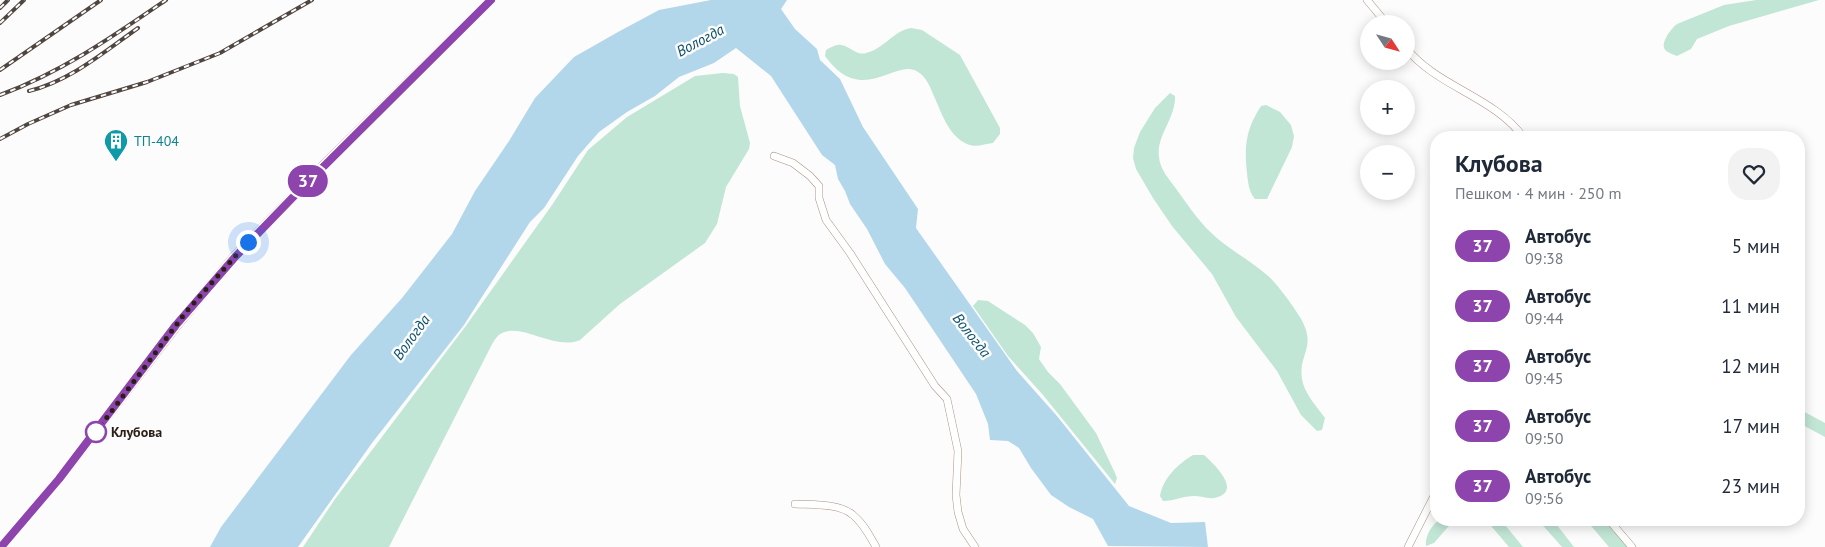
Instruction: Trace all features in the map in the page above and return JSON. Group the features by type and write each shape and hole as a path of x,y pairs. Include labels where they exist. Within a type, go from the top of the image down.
{"main road":[{"path":"1,547 59,479 176,325 236,256 315,174 491,0"}],"street":[{"path":"1367,0 1380,15"},
{"path":"1415,57 1426,67 1495,110 1519,131"},
{"path":"774,156 793,163 810,176 819,186 819,198 826,220 850,253 935,386 947,399 958,451 956,495 958,512 963,529 975,547"},
{"path":"795,504 838,508 852,514 864,526 876,547"},
{"path":"1408,547 1430,504"},
{"path":"1614,526 1632,547"}],"green space":[{"path":"1756,0 1819,0 1729,26 1697,39 1691,49 1677,56 1666,51 1664,48 1668,34 1677,24 1724,5"},
{"path":"911,28 922,30 960,55 1000,128 1000,134 993,143 977,146 960,140 946,122 927,81 918,72 909,69 865,80 852,78 839,71 825,56 826,50 839,45 862,54 866,53"},
{"path":"723,73 734,74 738,77 740,106 750,143 749,149 726,187 717,224 705,243 620,304 580,340 560,342 520,331 510,331 499,335 494,340 389,547 303,547 335,499 465,327 552,205 588,150 627,117 695,76"},
{"path":"1170,93 1175,96 1174,104 1159,149 1163,171 1206,228 1271,278 1300,317 1307,336 1302,379 1308,395 1325,418 1322,430 1317,431 1301,415 1277,371 1236,317 1212,274 1172,226 1136,169 1133,158 1134,148 1140,132 1155,108"},
{"path":"1266,105 1280,112 1291,125 1294,136 1292,147 1267,199 1255,199 1248,184 1246,146 1252,122 1261,106"},
{"path":"978,300 988,301 1025,325 1033,333 1041,347 1039,359 1096,433 1117,478 1115,484 1043,395 1008,356 973,306"},
{"path":"1805,412 1825,423 1825,437 1805,426"},
{"path":"1193,455 1204,455 1219,471 1227,484 1223,495 1214,498 1190,496 1163,501 1160,496 1164,483 1177,467"},
{"path":"1432,526 1449,526 1434,543 1426,546"},
{"path":"1491,526 1506,526 1523,547 1509,547"},
{"path":"1543,526 1558,526 1574,547 1562,547"},
{"path":"1591,526 1611,526 1628,547 1609,547"}],"water":[{"name":"Вологда","path":"711,0 787,0 781,9 795,29 817,49 820,60 840,79 863,127 918,209 916,228 1017,371 1057,416 1129,506 1171,523 1205,522 1208,547 1108,546 1093,519 1051,495 1019,448 1008,441 990,440 988,424 976,394 905,288 885,264 867,229 850,204 838,179 835,165 822,155 771,76 736,48 714,63 679,77 655,96 627,112 599,132 578,156 544,208 530,222 464,325 372,443 298,547 210,547 221,527 351,355 402,298 452,234 475,191 535,98 574,57 618,32 659,10"}],"railway":[{"path":"0,8 8,0"},
{"path":"0,23 24,0"},
{"path":"0,70 101,0"},
{"path":"0,95 66,65 166,0"},
{"path":"0,139 71,105 147,82 220,53 312,0"},
{"path":"29,91 73,73 138,28"}],"bus line":[{"name":"37","path":"1,547 81,452 176,325 236,256 491,0"}],"place":[{"name":"ТП-404","path":"116,162"},
{"name":"Клубова","path":"96,432"}],"route":[{"path":"96,432 186,312 248,242"}]}
